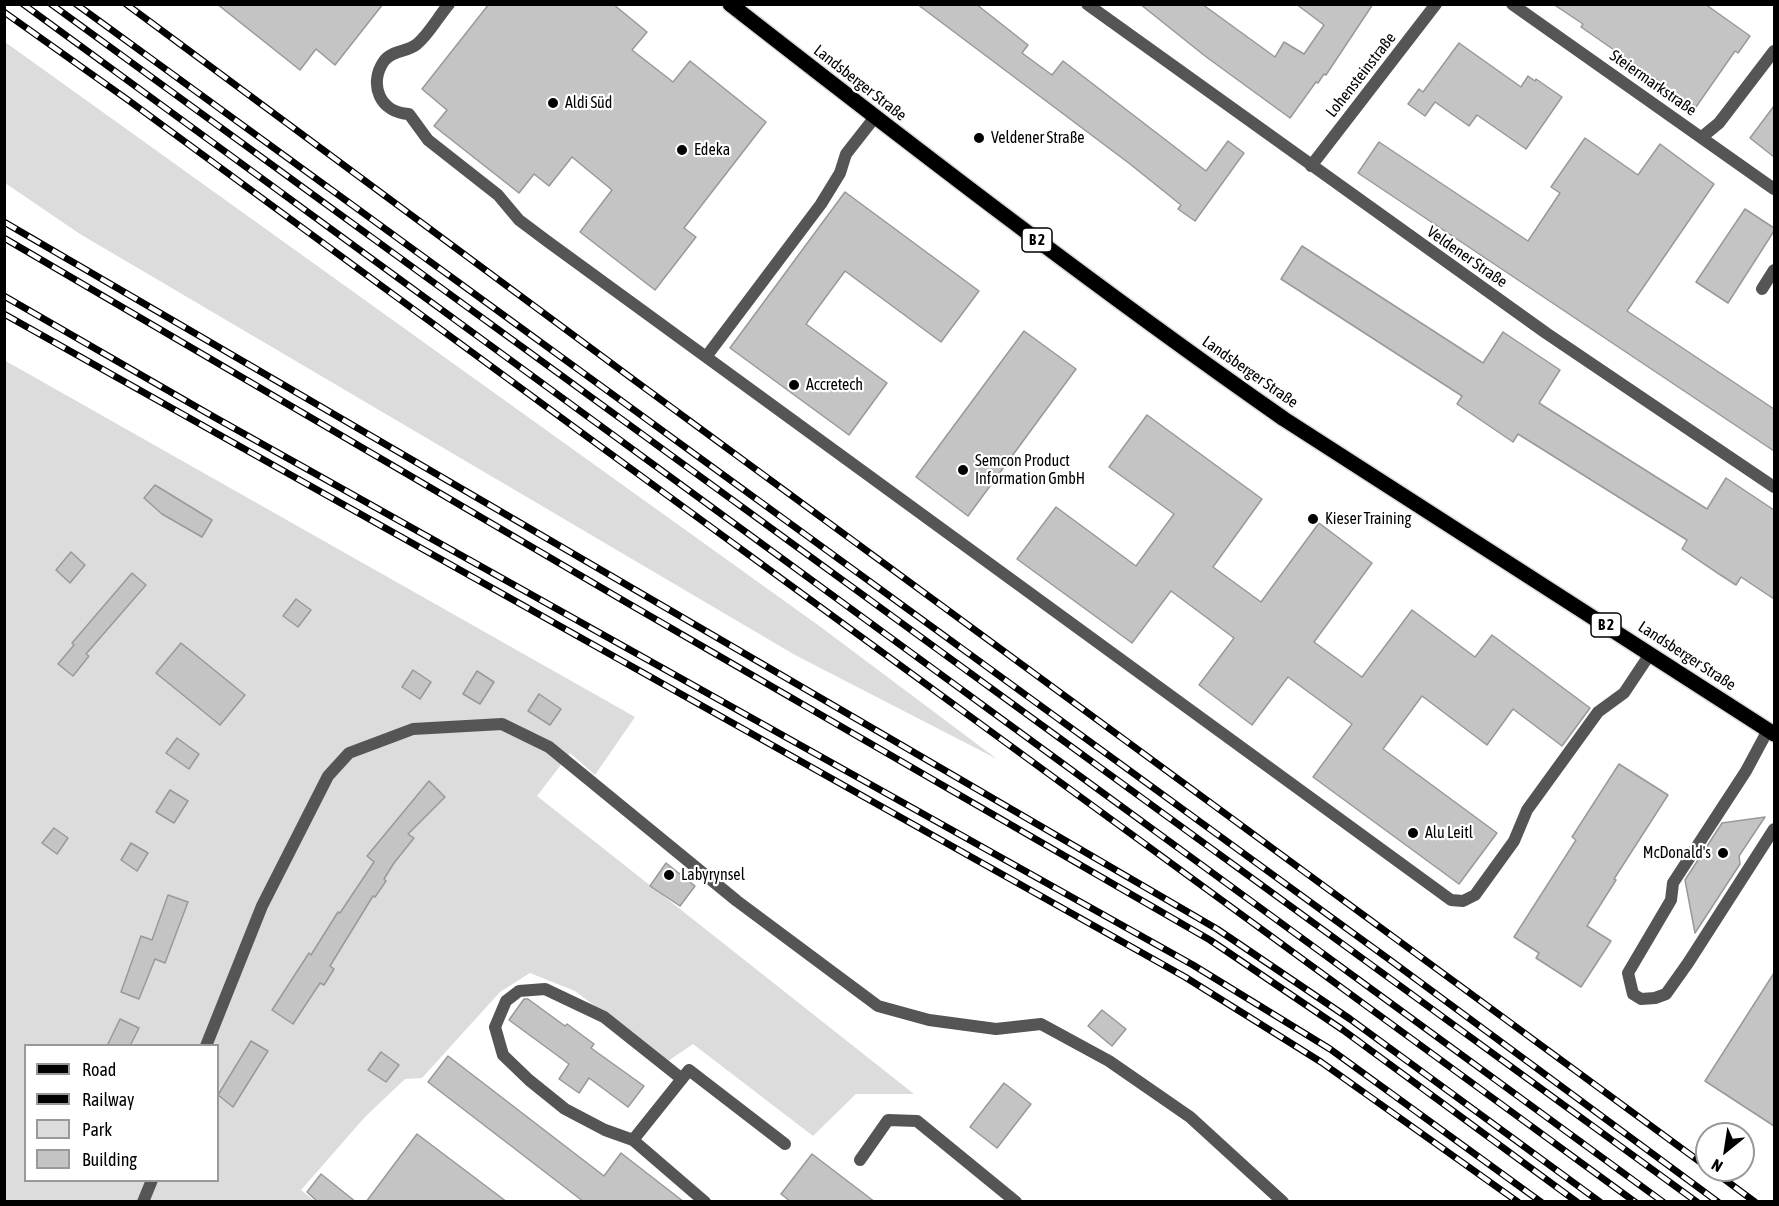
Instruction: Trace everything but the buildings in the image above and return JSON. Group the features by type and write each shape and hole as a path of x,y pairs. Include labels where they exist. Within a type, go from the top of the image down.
{"main road":[{"name":"Landsberger Straße","path":"730,4 1109,294 1258,401 1771,732"}],"street":[{"path":"448,4 416,46 391,55 385,61 378,79 379,94 383,104 395,113 409,114 428,140 498,195 519,220 1451,900 1463,901 1475,895 1514,841 1527,810 1598,712 1624,693 1650,654"},
{"name":"Veldener Straße","path":"1087,4 1546,333 1774,487"},
{"name":"Lohensteinstraße","path":"1311,166 1436,4"},
{"name":"Steiermarkstraße","path":"1512,4 1774,189"},
{"path":"1702,137 1719,123 1774,51"},
{"path":"706,357 821,204 840,173 846,154 875,117"},
{"path":"1762,289 1774,270"},
{"path":"207,1044 261,906 328,776 342,760 349,753 413,729 502,724 549,747 737,901 878,1006 929,1020 996,1029 1041,1024 1108,1061 1190,1117 1282,1202"},
{"path":"1771,732 1673,883 1671,900 1628,973 1633,994 1641,999 1666,994 1774,828"},
{"path":"682,1079 604,1017 545,989 519,991 506,1001 495,1028 503,1055 529,1080 565,1108 605,1130 633,1140 705,1202"},
{"path":"633,1140 690,1070 785,1144"},
{"path":"860,1160 888,1120 917,1121 1016,1202"},
{"path":"143,1202 151,1182"}],"green space":[{"path":"5,42 818,625 997,759 795,655 80,234 5,183"},
{"path":"4,360 635,717 595,775 570,753 537,796 914,1094 856,1094 813,1136 693,1044 668,1061 575,991 530,973 500,992 422,1078 405,1079 365,1117 301,1190 315,1201 5,1201"}],"railway":[{"path":"23,4 1663,1202"},
{"path":"51,4 1697,1202"},
{"path":"76,4 1390,960 1718,1202"},
{"path":"126,4 634,380 1695,1158"},
{"path":"4,12 128,100 1635,1202"},
{"path":"4,222 1217,929 1350,1019 1600,1202"},
{"path":"4,238 624,601 1210,940 1343,1030 1577,1202"},
{"path":"4,296 214,417 1193,965 1330,1049 1541,1202"},
{"path":"4,314 1185,977 1321,1062 1518,1202"},
{"path":"1728,1182 1755,1202"}],"place":[{"name":"Aldi Süd","path":"553,103"},
{"name":"Veldener Straße","path":"979,138"},
{"name":"Edeka","path":"682,150"},
{"name":"Accretech","path":"794,385"},
{"name":"Semcon Product Information GmbH","path":"963,470"},
{"name":"Kieser Training","path":"1313,519"},
{"name":"Alu Leitl","path":"1413,833"},
{"name":"McDonald's","path":"1723,853"},
{"name":"Labyrynsel","path":"669,875"}]}
